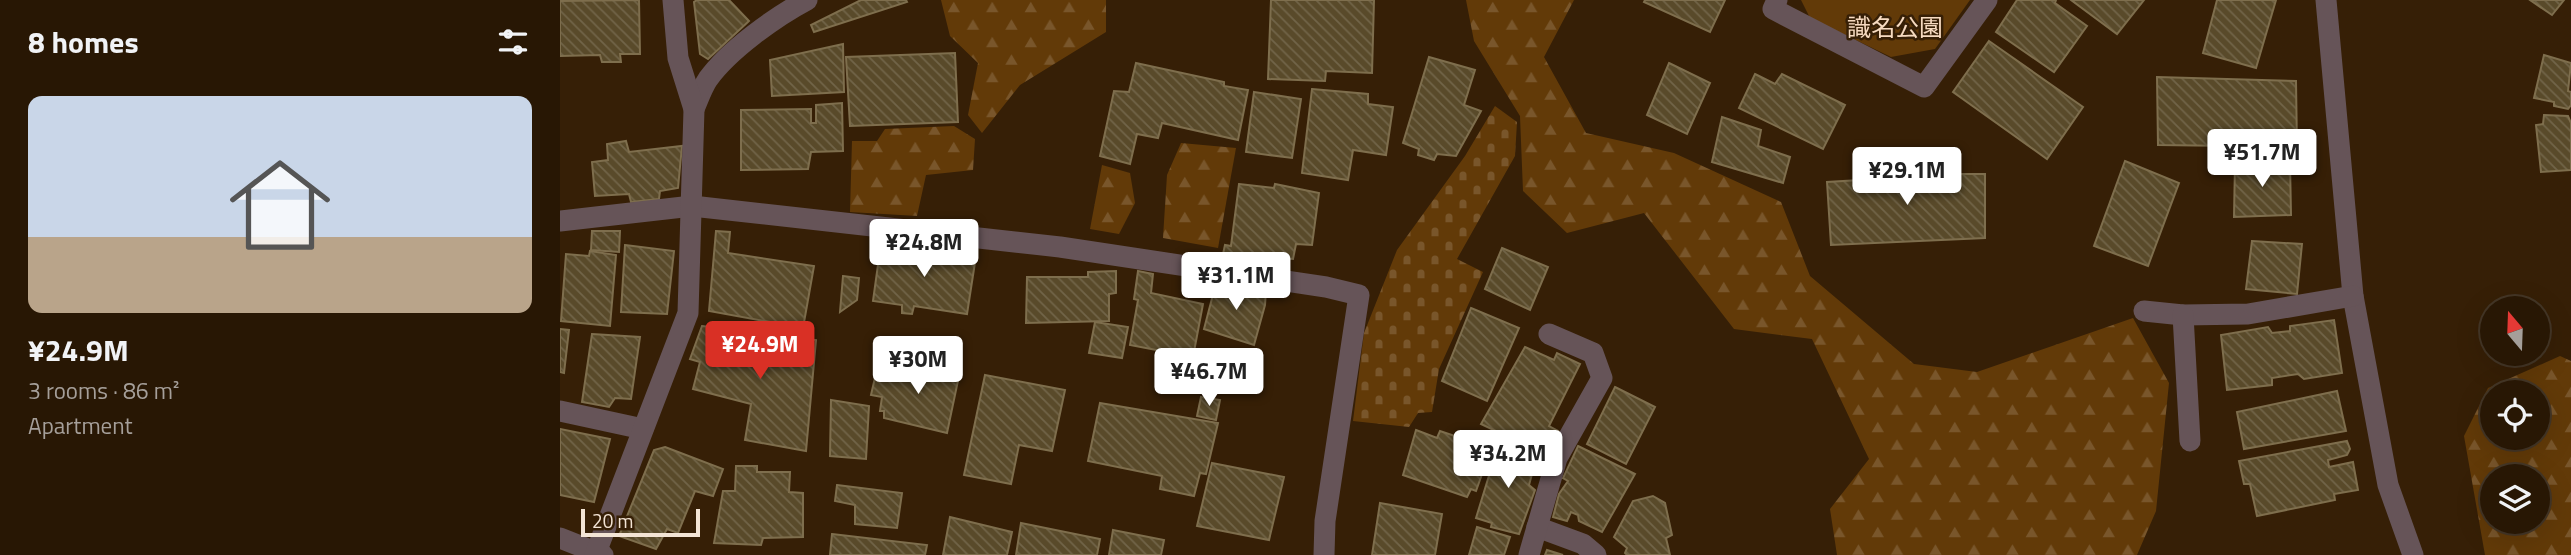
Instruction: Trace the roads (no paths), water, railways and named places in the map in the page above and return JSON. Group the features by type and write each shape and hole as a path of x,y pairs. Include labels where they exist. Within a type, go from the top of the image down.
{"street":[{"path":"560,538 598,554 688,313 694,109 678,58 673,0"},
{"path":"694,109 707,80 723,64 790,9 807,0"},
{"path":"1777,0 1773,9 1924,87 1987,0"},
{"path":"2326,0 2353,296 2388,485 2413,555"},
{"path":"560,220 692,206 1060,247 1326,287 1359,295 1325,521 1328,551"},
{"path":"2144,311 2183,315 2248,314 2353,296"},
{"path":"2183,315 2190,441"},
{"path":"1529,555 1557,458 1602,378 1594,354 1549,334"},
{"path":"560,411 643,429"},
{"path":"1537,527 1583,544 1596,555"}],"park label":[{"name":"識名公園","path":"1895,28"}]}
